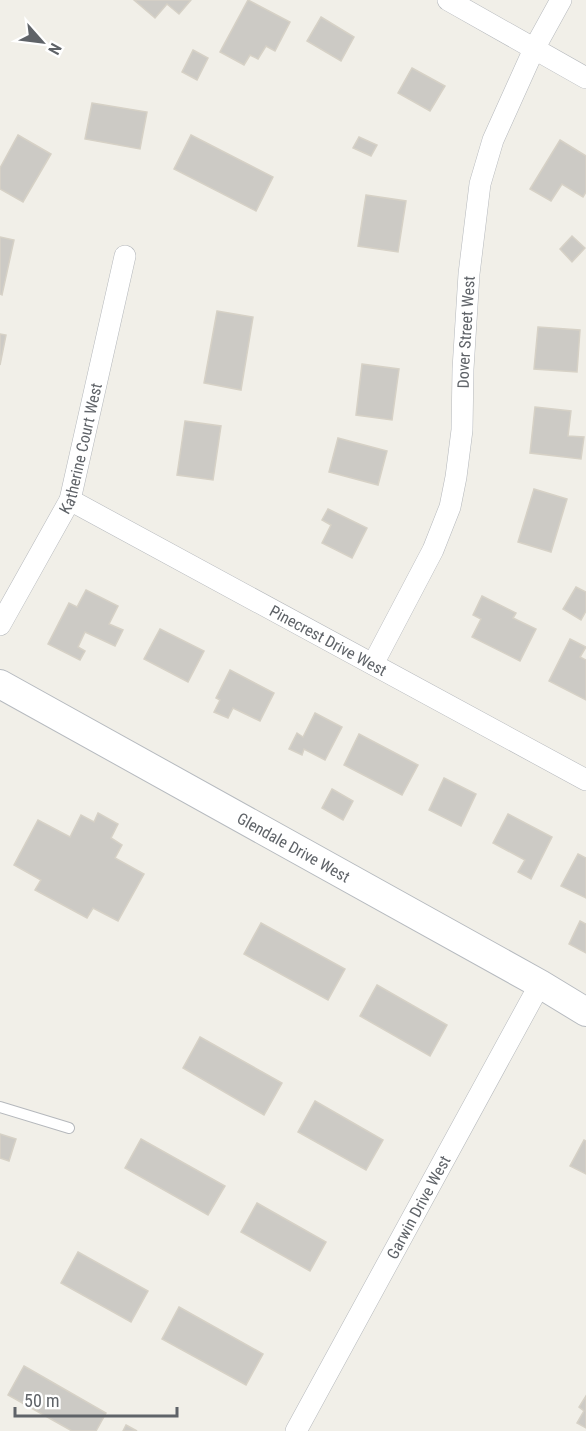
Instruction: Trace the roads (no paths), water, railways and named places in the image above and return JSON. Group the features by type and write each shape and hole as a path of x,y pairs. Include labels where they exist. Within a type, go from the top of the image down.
{"street":[{"path":"448,0 586,78"},
{"name":"Dover Street West","path":"373,664 433,550 450,507 462,430 469,274 480,184 493,140 534,49 561,0"},
{"name":"Katherine Court West","path":"0,625 70,500 124,256"},
{"name":"Pinecrest Drive West","path":"70,500 586,780"},
{"name":"Glendale Drive West","path":"0,684 540,984 586,1012"},
{"name":"Garwin Drive West","path":"296,1431 540,984"}],"lane":[{"path":"0,1107 69,1128"}]}
